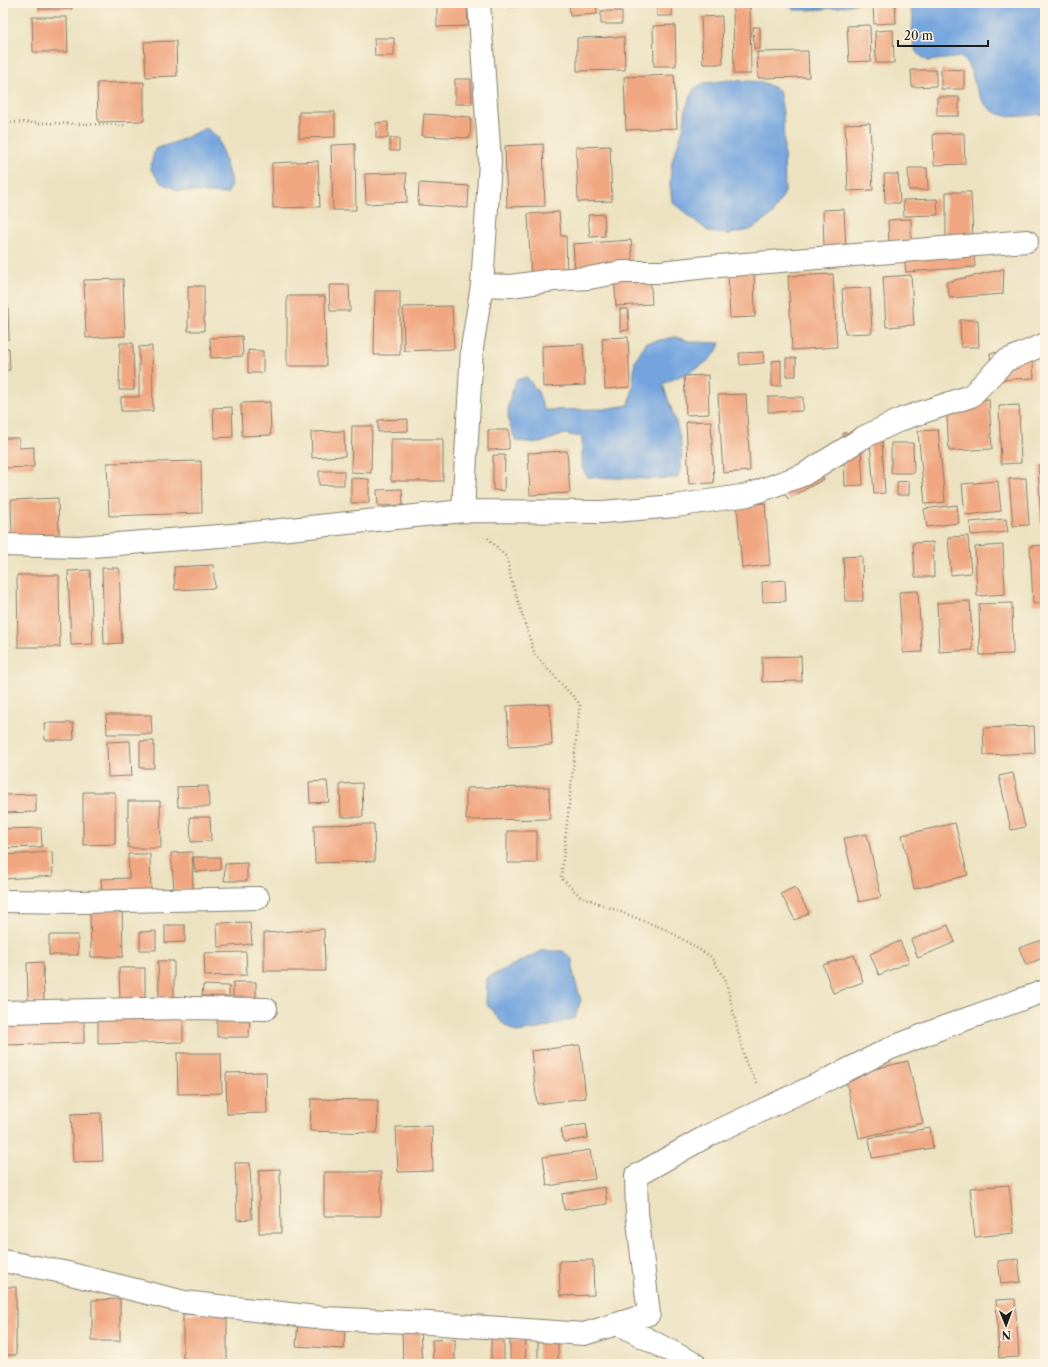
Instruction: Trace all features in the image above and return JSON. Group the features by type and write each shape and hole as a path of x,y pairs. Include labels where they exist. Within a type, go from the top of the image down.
{"street":[{"path":"463,511 472,348 482,285 490,162 479,3"},
{"path":"482,285 512,286 554,280 589,278 622,272 661,272 1027,241"},
{"path":"3,545 79,546 210,537 463,511 602,512 675,506 748,495 803,475 864,437 902,419 971,396 1005,360 1045,344"},
{"path":"3,901 81,902 258,898"},
{"path":"3,1261 63,1272 184,1302 325,1318 429,1323 584,1334 649,1314 637,1213 636,1176 707,1136 891,1048 944,1027 1042,992"},
{"path":"3,1012 186,1008 266,1009"},
{"path":"619,1324 694,1364"}],"path":[{"path":"3,122 125,125"},
{"path":"463,511 507,558 511,579 535,655 580,704 561,878 580,896 667,930 710,956 725,978 746,1064 765,1098 757,1112"}],"water":[{"path":"788,3 858,3 826,9 793,10"},
{"path":"907,3 1045,3 1045,114 1013,116 995,112 987,107 981,99 969,68 962,57 927,61 916,52 912,36 913,15"},
{"path":"730,80 762,82 779,90 783,112 785,192 772,215 750,230 729,234 709,232 672,202 670,184 672,161 683,129 686,108 693,90 704,83"},
{"path":"206,128 218,137 232,185 227,194 179,191 161,183 150,168 155,149 176,142"},
{"path":"675,337 693,342 720,343 717,351 711,358 688,373 663,384 675,418 681,443 681,467 677,478 648,479 587,477 582,467 582,437 564,434 541,443 516,441 508,417 508,410 516,380 527,377 538,392 544,410 604,409 629,405 633,386 635,360 646,343"},
{"path":"541,951 563,951 572,959 574,977 581,1000 575,1018 540,1029 516,1032 502,1023 486,1003 487,978"}],"building":[{"path":"39,3 72,3 72,9 39,9"},
{"path":"126,3 174,3 174,5 126,7"},
{"path":"507,3 534,3 534,6 507,7"},
{"path":"569,3 596,3 597,14 570,16"},
{"path":"608,3 630,3 630,4 608,6"},
{"path":"657,3 672,3 672,16 657,16"},
{"path":"895,3 896,23 874,24 873,4"},
{"path":"437,5 467,5 468,26 437,27"},
{"path":"750,7 751,74 734,74 733,8"},
{"path":"601,11 622,11 622,24 601,24"},
{"path":"722,16 723,64 703,64 701,17"},
{"path":"32,17 67,17 68,52 33,52"},
{"path":"675,25 676,66 654,66 653,26"},
{"path":"870,25 871,61 849,62 847,26"},
{"path":"753,27 760,27 760,49 754,49"},
{"path":"893,30 894,63 876,63 875,31"},
{"path":"624,37 625,70 577,71 577,38"},
{"path":"374,38 394,38 394,56 375,56"},
{"path":"176,41 177,76 146,77 144,42"},
{"path":"808,51 809,77 758,78 757,52"},
{"path":"941,69 964,70 964,89 941,89"},
{"path":"911,70 936,70 936,86 912,87"},
{"path":"674,75 677,128 626,130 624,77"},
{"path":"455,79 471,79 472,104 455,104"},
{"path":"144,82 144,121 98,122 97,83"},
{"path":"937,97 959,97 959,116 937,116"},
{"path":"299,112 335,112 335,137 299,138"},
{"path":"424,114 471,117 470,138 422,136"},
{"path":"388,122 388,138 376,138 376,123"},
{"path":"870,123 873,190 848,191 845,124"},
{"path":"964,133 965,164 934,165 933,134"},
{"path":"390,138 399,138 399,151 390,151"},
{"path":"355,144 356,210 333,210 331,145"},
{"path":"543,144 545,206 507,207 505,146"},
{"path":"610,146 612,201 578,202 576,147"},
{"path":"318,161 320,207 273,208 272,163"},
{"path":"908,168 927,168 928,190 909,190"},
{"path":"406,173 407,202 366,204 365,174"},
{"path":"884,174 898,174 900,203 885,203"},
{"path":"419,183 469,186 468,208 418,205"},
{"path":"946,192 971,192 973,240 946,241"},
{"path":"937,199 938,215 904,216 903,200"},
{"path":"844,209 846,248 824,249 823,210"},
{"path":"559,212 561,236 566,236 567,278 531,280 528,214"},
{"path":"604,214 605,236 590,237 588,215"},
{"path":"911,219 911,244 889,245 888,220"},
{"path":"631,240 633,267 575,271 573,244"},
{"path":"974,250 975,267 906,272 904,255"},
{"path":"1004,269 1003,294 950,298 946,282"},
{"path":"728,272 754,272 755,317 730,318"},
{"path":"650,273 652,304 616,306 614,275"},
{"path":"833,274 837,347 792,350 788,276"},
{"path":"911,275 914,325 886,327 883,277"},
{"path":"123,279 125,336 86,338 84,280"},
{"path":"329,285 349,285 350,311 330,311"},
{"path":"188,286 204,286 204,331 188,331"},
{"path":"870,288 872,333 845,334 842,289"},
{"path":"375,291 400,291 400,355 374,355"},
{"path":"287,296 325,296 326,366 287,366"},
{"path":"3,305 8,305 9,339 3,340"},
{"path":"452,306 454,349 404,351 403,307"},
{"path":"620,309 628,309 629,330 620,331"},
{"path":"960,320 978,320 979,347 961,347"},
{"path":"242,336 243,356 211,358 210,338"},
{"path":"628,337 630,387 605,389 602,338"},
{"path":"120,343 133,343 134,390 119,390"},
{"path":"583,344 585,385 543,387 542,346"},
{"path":"152,346 153,411 121,411 121,397 139,397 139,347"},
{"path":"9,348 10,370 3,370 3,349"},
{"path":"248,350 263,351 263,373 248,373"},
{"path":"1032,350 1034,378 992,380 990,353"},
{"path":"763,352 764,363 740,365 739,353"},
{"path":"786,358 796,358 796,376 786,376"},
{"path":"781,360 781,386 772,386 772,361"},
{"path":"708,375 709,414 686,415 684,376"},
{"path":"746,394 750,471 723,473 718,395"},
{"path":"768,397 803,397 803,411 768,412"},
{"path":"989,399 992,449 949,451 946,402"},
{"path":"270,402 271,435 242,436 241,403"},
{"path":"1019,405 1021,463 1001,464 999,406"},
{"path":"232,407 233,437 214,438 213,408"},
{"path":"408,419 408,431 378,432 378,420"},
{"path":"711,421 714,483 689,484 686,422"},
{"path":"352,426 372,426 371,473 351,472"},
{"path":"488,430 509,430 509,449 488,450"},
{"path":"938,430 945,502 925,504 918,431"},
{"path":"344,431 345,456 312,458 311,432"},
{"path":"860,432 863,485 845,486 843,433"},
{"path":"3,438 19,438 19,448 34,447 34,467 3,468"},
{"path":"391,439 443,439 443,481 391,481"},
{"path":"882,441 885,493 874,494 870,442"},
{"path":"891,443 913,443 914,473 891,473"},
{"path":"567,451 570,493 530,495 528,453"},
{"path":"493,455 505,455 504,491 493,490"},
{"path":"812,458 824,479 788,499 776,479"},
{"path":"201,461 202,513 109,516 107,463"},
{"path":"1038,465 1045,465 1045,524 1041,524"},
{"path":"319,471 344,471 344,485 319,485"},
{"path":"351,478 369,479 369,503 351,503"},
{"path":"1026,478 1029,525 1013,526 1009,479"},
{"path":"3,480 5,480 5,531 3,531"},
{"path":"909,481 909,495 897,495 897,482"},
{"path":"998,481 1001,511 965,515 962,484"},
{"path":"402,489 403,505 378,506 377,490"},
{"path":"58,498 59,534 12,536 11,500"},
{"path":"765,503 770,565 742,568 737,506"},
{"path":"957,505 959,523 927,527 924,509"},
{"path":"1006,519 1008,532 971,535 970,522"},
{"path":"968,536 971,573 951,575 948,537"},
{"path":"933,542 934,577 915,577 913,543"},
{"path":"1003,545 1005,594 977,596 975,547"},
{"path":"1045,545 1045,603 1033,604 1030,546"},
{"path":"862,556 863,601 845,601 843,557"},
{"path":"213,565 215,588 175,590 174,567"},
{"path":"102,568 119,568 122,643 104,644"},
{"path":"90,570 93,644 71,645 68,571"},
{"path":"17,575 59,575 60,647 18,647"},
{"path":"785,580 786,601 763,602 762,582"},
{"path":"918,591 922,652 903,653 899,592"},
{"path":"970,601 973,650 939,652 937,603"},
{"path":"1012,603 1013,654 980,655 979,604"},
{"path":"801,656 802,681 762,682 762,657"},
{"path":"550,704 552,745 509,747 507,706"},
{"path":"106,715 151,715 152,734 107,734"},
{"path":"44,723 73,723 74,740 45,740"},
{"path":"1034,726 1035,753 984,755 983,728"},
{"path":"130,741 132,776 108,777 107,742"},
{"path":"140,741 154,741 154,768 140,768"},
{"path":"1013,773 1025,827 1011,830 999,776"},
{"path":"327,781 329,802 310,803 309,782"},
{"path":"362,783 363,817 341,817 340,784"},
{"path":"208,786 209,807 178,807 177,787"},
{"path":"549,787 550,819 466,820 466,788"},
{"path":"83,792 115,792 115,844 83,845"},
{"path":"36,794 36,812 3,813 3,795"},
{"path":"128,801 160,801 161,848 128,848"},
{"path":"190,817 210,817 211,841 191,842"},
{"path":"955,823 968,875 914,889 902,835"},
{"path":"374,824 375,861 315,863 314,825"},
{"path":"41,828 42,847 3,848 3,829"},
{"path":"507,831 537,831 537,863 507,863"},
{"path":"867,834 881,897 859,902 844,838"},
{"path":"52,852 53,876 3,879 3,855"},
{"path":"192,852 193,888 174,890 171,853"},
{"path":"128,854 150,854 151,893 102,895 101,879 129,878"},
{"path":"193,857 220,857 220,870 195,872"},
{"path":"247,863 247,881 224,881 225,864"},
{"path":"795,887 809,913 795,920 781,894"},
{"path":"122,908 123,957 91,957 90,909"},
{"path":"250,922 252,944 218,947 217,923"},
{"path":"165,925 185,925 185,942 165,943"},
{"path":"948,925 955,942 918,958 911,940"},
{"path":"324,929 325,971 264,971 264,933"},
{"path":"156,931 156,950 140,950 140,932"},
{"path":"49,935 78,935 78,955 49,955"},
{"path":"1045,939 1045,957 1026,965 1019,948"},
{"path":"900,941 909,962 879,975 870,954"},
{"path":"246,952 247,975 205,976 204,953"},
{"path":"854,955 863,982 833,993 823,965"},
{"path":"158,961 174,961 174,998 159,999"},
{"path":"43,962 44,1002 28,1003 27,963"},
{"path":"119,968 145,968 145,1000 120,1000"},
{"path":"233,982 256,982 256,1002 233,1002"},
{"path":"203,985 229,986 229,997 202,996"},
{"path":"183,1012 183,1042 98,1044 98,1014"},
{"path":"217,1013 250,1013 249,1037 217,1037"},
{"path":"84,1015 84,1043 3,1045 3,1017"},
{"path":"580,1045 586,1098 537,1104 531,1051"},
{"path":"177,1053 221,1053 222,1093 178,1094"},
{"path":"908,1061 923,1123 859,1138 845,1076"},
{"path":"266,1072 267,1113 227,1114 226,1073"},
{"path":"311,1099 378,1100 377,1133 310,1131"},
{"path":"101,1113 103,1161 73,1162 71,1114"},
{"path":"586,1124 588,1138 564,1142 561,1129"},
{"path":"432,1126 433,1171 398,1172 396,1127"},
{"path":"930,1128 933,1148 872,1158 869,1138"},
{"path":"590,1150 595,1179 547,1186 543,1157"},
{"path":"235,1163 250,1163 252,1219 237,1220"},
{"path":"280,1169 281,1233 259,1233 259,1170"},
{"path":"324,1172 381,1172 381,1216 324,1216"},
{"path":"1009,1185 1014,1233 975,1237 970,1188"},
{"path":"605,1187 607,1204 564,1210 562,1194"},
{"path":"1018,1259 1021,1282 1001,1284 998,1261"},
{"path":"593,1260 594,1295 560,1296 559,1261"},
{"path":"3,1287 16,1287 16,1355 3,1355"},
{"path":"120,1299 120,1341 92,1341 92,1300"},
{"path":"1015,1299 1019,1357 999,1358 996,1300"},
{"path":"183,1314 227,1314 227,1364 183,1364"},
{"path":"298,1322 345,1325 344,1349 296,1346"},
{"path":"420,1330 422,1364 403,1364 402,1331"},
{"path":"504,1335 504,1364 491,1364 491,1336"},
{"path":"538,1338 558,1338 558,1364 538,1364"},
{"path":"455,1339 455,1364 433,1364 432,1340"},
{"path":"510,1340 526,1340 525,1364 510,1364"}]}
